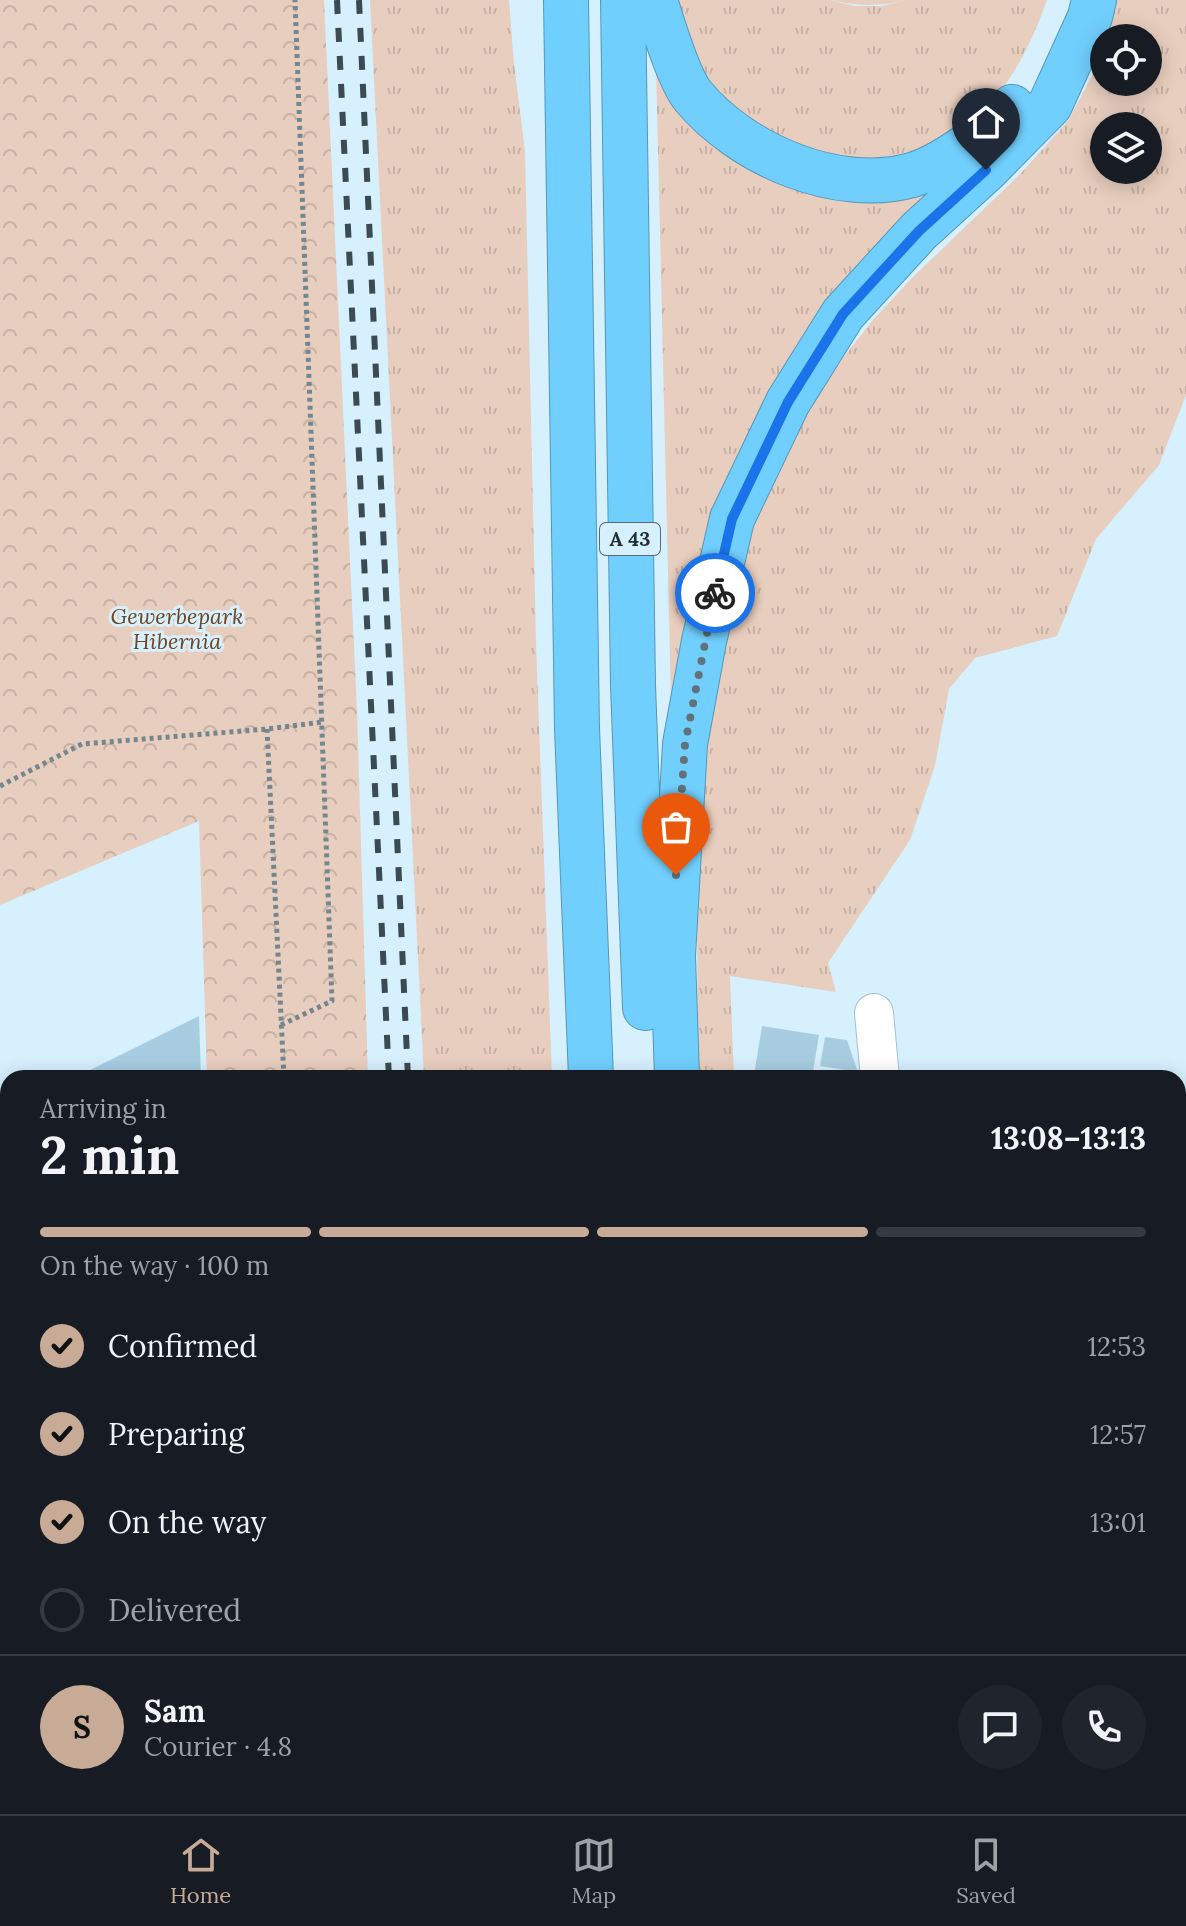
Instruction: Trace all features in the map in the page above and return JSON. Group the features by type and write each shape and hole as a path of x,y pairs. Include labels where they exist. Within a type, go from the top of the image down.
{"highway":[{"name":"A 43","path":"566,0 577,728 591,1070"},
{"name":"A 43","path":"623,0 632,669 648,1070"},
{"path":"655,0 691,95 757,148 800,169 854,181 912,175 964,148 1009,111 1045,60 1069,0"},
{"path":"677,1070 673,956 685,744 704,641 732,519 788,402 843,314 919,231 986,170 1050,105 1090,17 1094,0"}],"street":[{"path":"874,1013 879,1070"}],"path":[{"path":"281,1025 332,1001 295,0"},
{"path":"0,786 82,744 323,722"},
{"path":"267,729 284,1070"}],"green space":[{"name":"Gewerbepark Hibernia","path":"0,0 324,0 357,711 368,1070 207,1070 199,821 0,905"},
{"path":"370,0 509,0 525,151 536,642 552,1070 424,1070"},
{"path":"679,0 830,0 855,6 882,6 905,0 1047,0 1025,53 1005,85 979,114 945,138 924,147 902,154 856,159 810,153 789,145 732,104 714,86 698,61"},
{"path":"830,0 905,0 868,5"},
{"path":"1117,0 1186,0 1186,395 1159,465 1096,539 1057,636 975,658 949,689 935,766 910,840 828,963 836,992 730,976 734,1070 698,1070 697,922 709,720 746,546 766,494 811,406 872,321 1021,173 1068,121 1090,79 1090,96 1162,96 1162,24 1112,24"},
{"path":"656,64 714,142 954,177 877,259 671,701"}],"building":[{"path":"199,1016 201,1070 90,1070"},
{"path":"762,1026 819,1035 813,1070 755,1070"},
{"path":"825,1037 847,1040 857,1070 845,1070 820,1066"}],"railway":[{"path":"337,0 389,1070"},
{"path":"359,0 408,1070"}],"way so far":[{"path":"676,875 685,744 715,593"}],"route":[{"path":"715,593 732,519 788,402 843,314 919,231 986,170"}]}
